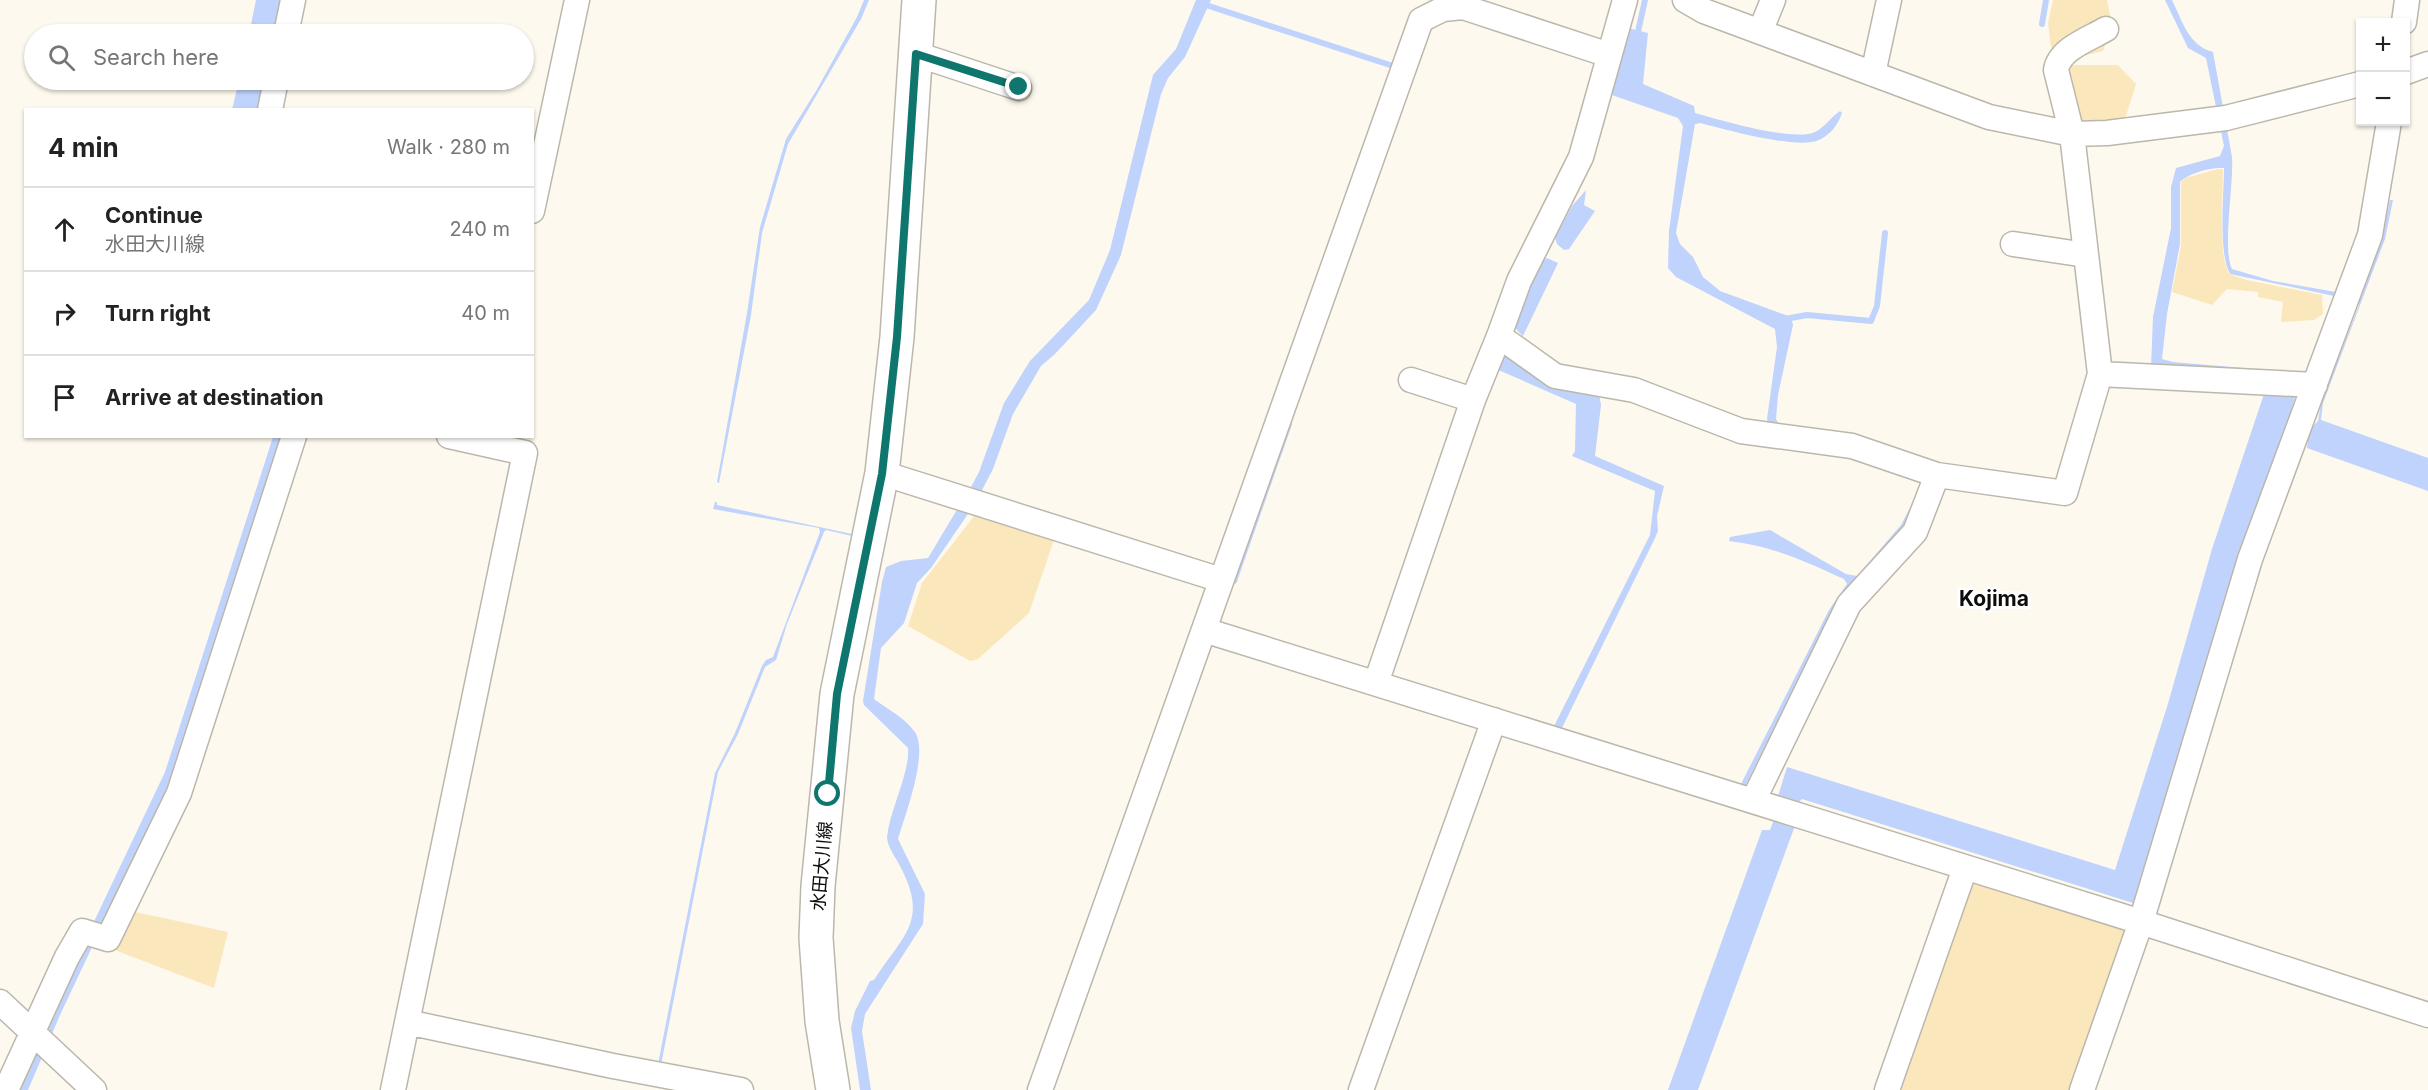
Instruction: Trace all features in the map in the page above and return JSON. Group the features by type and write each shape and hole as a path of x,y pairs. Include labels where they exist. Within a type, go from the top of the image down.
{"main road":[{"name":"水田大川線","path":"833,1090 821,1009 816,938 818,886 837,694 882,474 897,337 920,0"}],"street":[{"path":"288,24 294,0"},
{"path":"534,202 577,0"},
{"path":"1376,683 1473,400 1519,281 1581,157 1625,0"},
{"path":"1685,0 1704,11 1989,117 2073,134 2107,133 2226,118 2356,85"},
{"path":"1760,32 1773,0"},
{"path":"1873,74 1889,0"},
{"path":"2405,18 2407,0"},
{"path":"1040,1090 1421,20 1443,9 1463,7 1609,55"},
{"path":"1499,336 1555,375 1634,390 1740,431 1852,446 1937,475 2065,493 2100,374 2073,134 2056,70 2057,62 2063,54 2106,29"},
{"path":"916,54 1019,87"},
{"path":"2410,71 2428,64"},
{"path":"270,108 274,90"},
{"path":"2082,1090 2141,922 2250,559 2370,235 2388,126"},
{"path":"2013,244 2086,255"},
{"path":"2100,374 2315,385"},
{"path":"1411,380 1473,400"},
{"path":"6,1090 67,957 82,931 108,939 179,793 293,438"},
{"path":"393,1090 525,453 484,440 466,438"},
{"path":"882,474 1221,580"},
{"path":"1753,801 1849,604 1915,532 1937,475"},
{"path":"1204,630 2141,922 2428,1015"},
{"path":"1361,1090 1494,720"},
{"path":"1887,1090 1965,868"},
{"path":"0,1002 93,1090"},
{"path":"407,1022 613,1066 741,1090"}],"shaded area":[{"path":"2053,0 2107,0 2112,24 2103,51 2066,60 2051,47 2048,23"},
{"path":"2065,65 2118,65 2136,84 2124,122 2077,123"},
{"path":"2223,169 2222,239 2229,274 2247,280 2322,295 2323,314 2314,320 2281,322 2283,302 2258,297 2258,292 2227,289 2212,305 2172,292 2181,246 2181,182 2185,178"},
{"path":"978,511 1055,537 1029,613 978,659 970,661 908,626 922,583"},
{"path":"1971,878 2130,928 2070,1090 1896,1090"},
{"path":"131,911 228,932 214,988 112,949"}],"water":[{"path":"256,0 284,0 279,24 251,24"},
{"path":"864,0 869,0 861,19 788,144 762,233 751,315 719,483 717,482 760,227 786,139 816,91"},
{"path":"1196,0 1211,0 1185,57 1168,78 1161,94 1121,255 1096,310 1041,366 1013,414 993,469 981,492 971,487 979,472 1004,403 1030,361 1089,300 1110,250 1153,75 1176,49"},
{"path":"2165,0 2172,0 2192,38 2205,49 2213,52 2232,157 2228,246 2232,269 2273,281 2336,292 2334,296 2230,274 2226,264 2223,238 2224,168 2201,171 2180,182 2180,244 2167,314 2162,359 2244,368 2243,371 2151,367 2153,317 2171,228 2171,187 2176,168 2220,156 2224,146 2206,58 2188,48"},
{"path":"1628,28 1648,33 1643,84 1694,106 1695,113 1756,129 1805,134 1815,132 1840,111 1842,113 1830,132 1819,140 1809,142 1778,141 1700,123 1695,124 1676,233 1680,244 1693,257 1703,277 1720,291 1791,317 1793,325 1778,395 1776,419 1782,430 1768,424 1767,419 1777,347 1775,329 1676,277 1668,268 1669,231 1683,126 1678,118 1609,94"},
{"path":"237,90 266,90 262,108 232,108"},
{"path":"1586,190 1584,205 1595,211 1569,249 1564,250 1557,244 1555,238 1572,206"},
{"path":"2390,200 2393,200 2385,239 2323,403 2321,420 2428,458 2428,491 2307,448 2308,439 2304,438 2309,425 2313,426 2318,421 2321,404 2359,305 2356,298 2361,298 2383,234"},
{"path":"1547,258 1558,263 1523,336 1515,327 1515,315 1543,260"},
{"path":"1499,353 1517,354 1599,394 1601,405 1595,456 1664,486 1657,516 1658,531 1561,730 1554,726 1650,535 1655,491 1572,456 1575,451 1576,404 1494,368"},
{"path":"2264,394 2295,397 2290,415 2294,418 2232,577 2133,903 1802,799 1799,802 1778,796 1787,767 2115,870 2167,707 2212,549"},
{"path":"273,438 284,438 236,576 177,767 60,1015 28,1090 14,1090 165,772"},
{"path":"1919,491 1922,493 1903,529 1833,611 1744,788 1741,784 1829,610 1847,584 1844,579 1802,560 1774,550 1729,541 1730,537 1770,530 1846,574 1857,576 1901,525"},
{"path":"715,502 717,505 852,534 852,536 826,530 824,532 787,624 776,660 765,667 738,734 718,772 661,1065 658,1064 715,773 735,733 762,666 766,660 773,657 820,532 819,528 713,509"},
{"path":"958,508 968,514 931,568 917,583 904,623 881,648 874,699 906,722 918,740 919,753 915,783 898,839 925,894 923,924 865,1014 862,1031 871,1090 860,1090 851,1028 855,1011 870,981 874,980 903,938 912,914 908,885 887,841 889,826 906,769 908,748 864,705 863,701 882,582 886,567 901,561 928,558"},
{"path":"1775,817 1796,823 1698,1090 1668,1090 1762,830 1770,830"}],"waterway":[{"path":"1637,36 1645,0"},
{"path":"2042,24 2046,0"},
{"path":"1209,6 1393,66"},
{"path":"1785,319 1807,315 1871,321 1877,306 1885,233"},
{"path":"1234,581 1289,424"}],"district":[{"name":"Kojima","path":"1994,599"}],"route":[{"path":"828,794 837,694 870,523 882,474 897,337 916,54 1019,87"}]}
